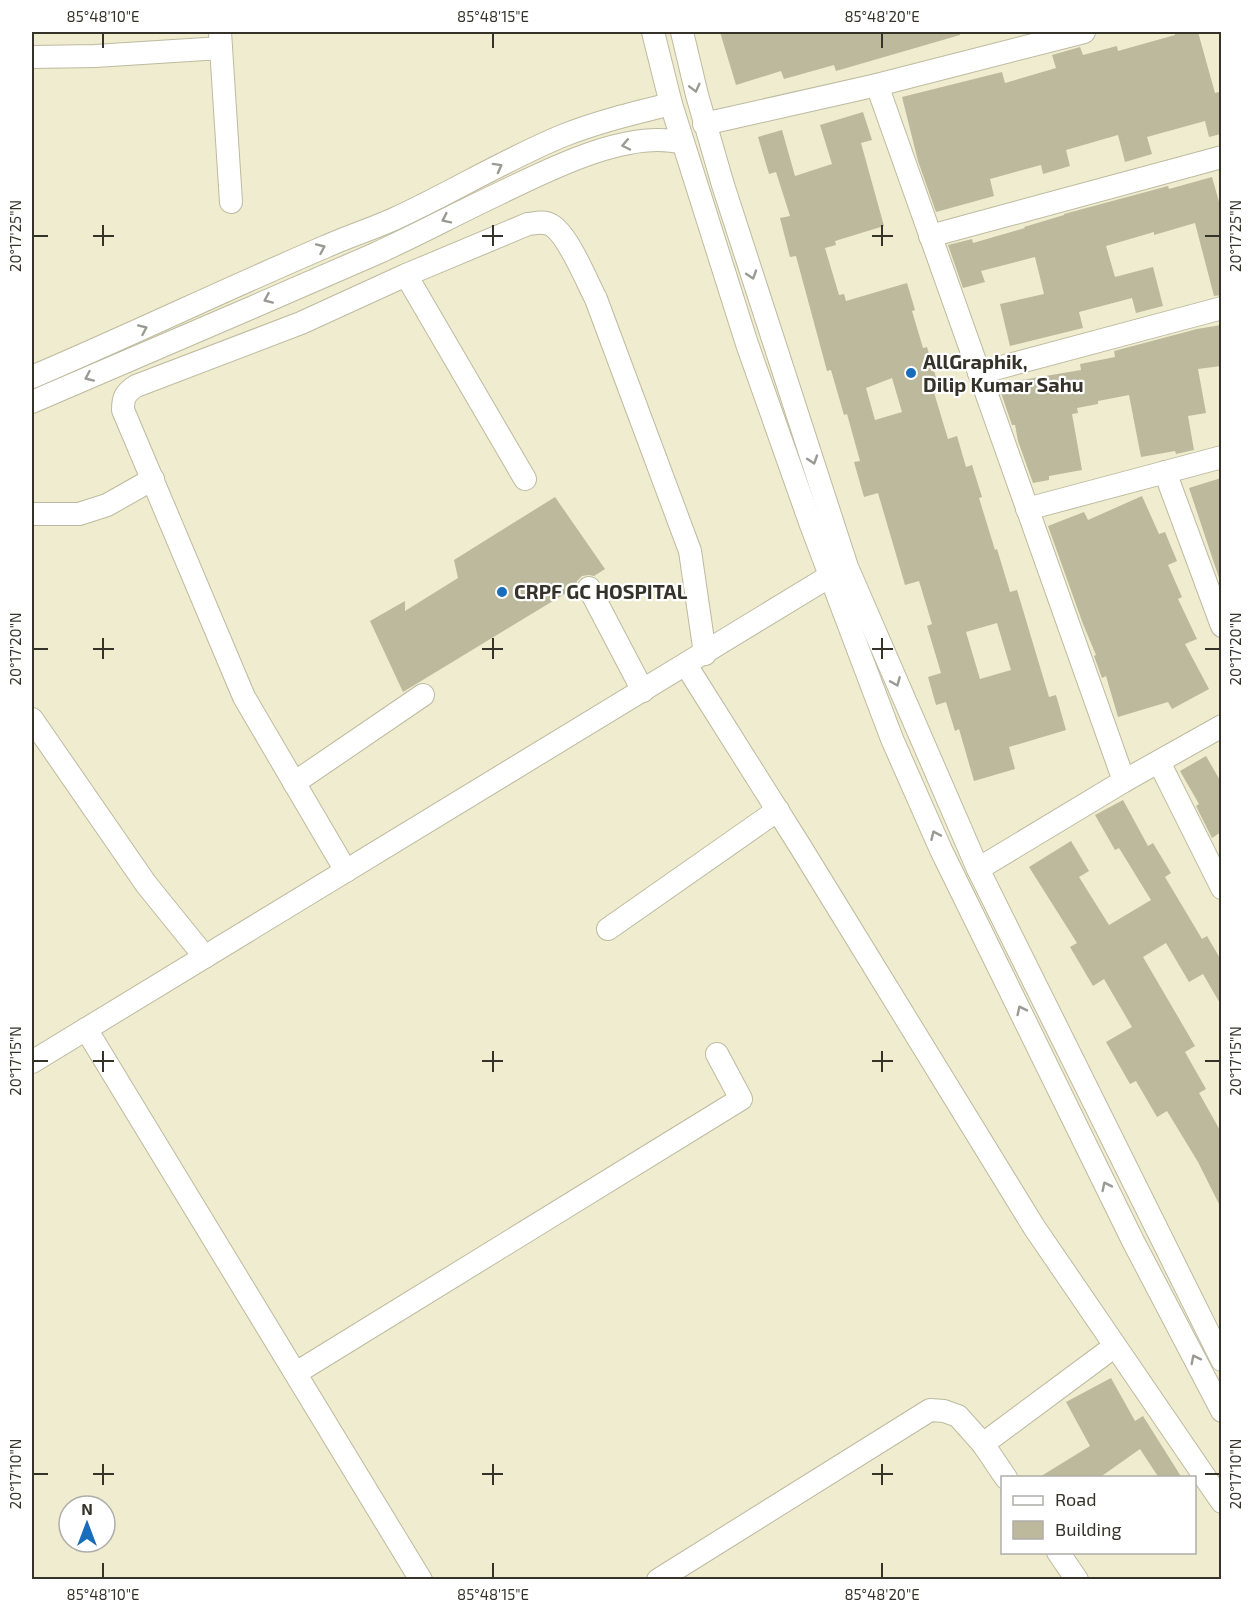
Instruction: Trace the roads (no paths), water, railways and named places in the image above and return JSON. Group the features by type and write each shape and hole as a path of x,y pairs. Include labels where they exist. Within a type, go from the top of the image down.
{"street":[{"path":"653,32 671,104 747,344 830,576 892,740 941,850 1133,1241 1221,1411"},
{"path":"682,32 704,124 847,567 978,869 1221,1360"},
{"path":"704,124 877,85 1084,32"},
{"path":"32,57 95,56 220,40 231,202"},
{"path":"877,85 1124,781"},
{"path":"32,377 327,245 393,219 462,186 515,157 563,136 612,119 671,104"},
{"path":"32,402 376,253 554,167 598,151 649,140 672,140 683,143"},
{"path":"930,236 1221,158"},
{"path":"346,872 244,697 123,410 123,400 127,392 136,386 301,323 406,275 528,224 541,222 550,224 560,232 596,299 690,551 695,659 778,810 1034,1227 1221,1502"},
{"path":"715,242 739,234"},
{"path":"406,275 525,479"},
{"path":"979,373 1221,308"},
{"path":"1028,509 1221,456"},
{"path":"1165,472 1220,618"},
{"path":"32,514 79,514 107,505 153,479"},
{"path":"32,1062 830,576"},
{"path":"590,588 643,691"},
{"path":"294,783 423,695"},
{"path":"32,719 146,884 205,957"},
{"path":"978,869 1221,726"},
{"path":"1159,762 1221,888"},
{"path":"608,928 778,810"},
{"path":"86,1029 421,1580"},
{"path":"296,1373 741,1099 717,1054"},
{"path":"1161,1295 1183,1284"},
{"path":"983,1444 1115,1346"},
{"path":"658,1580 922,1413 936,1410 958,1416 983,1444 1005,1476"},
{"path":"1059,1554 1077,1580"}],"place":[{"name":"AllGraphik, Dilip Kumar Sahu","path":"911,373"},
{"name":"CRPF GC HOSPITAL","path":"502,592"}]}
